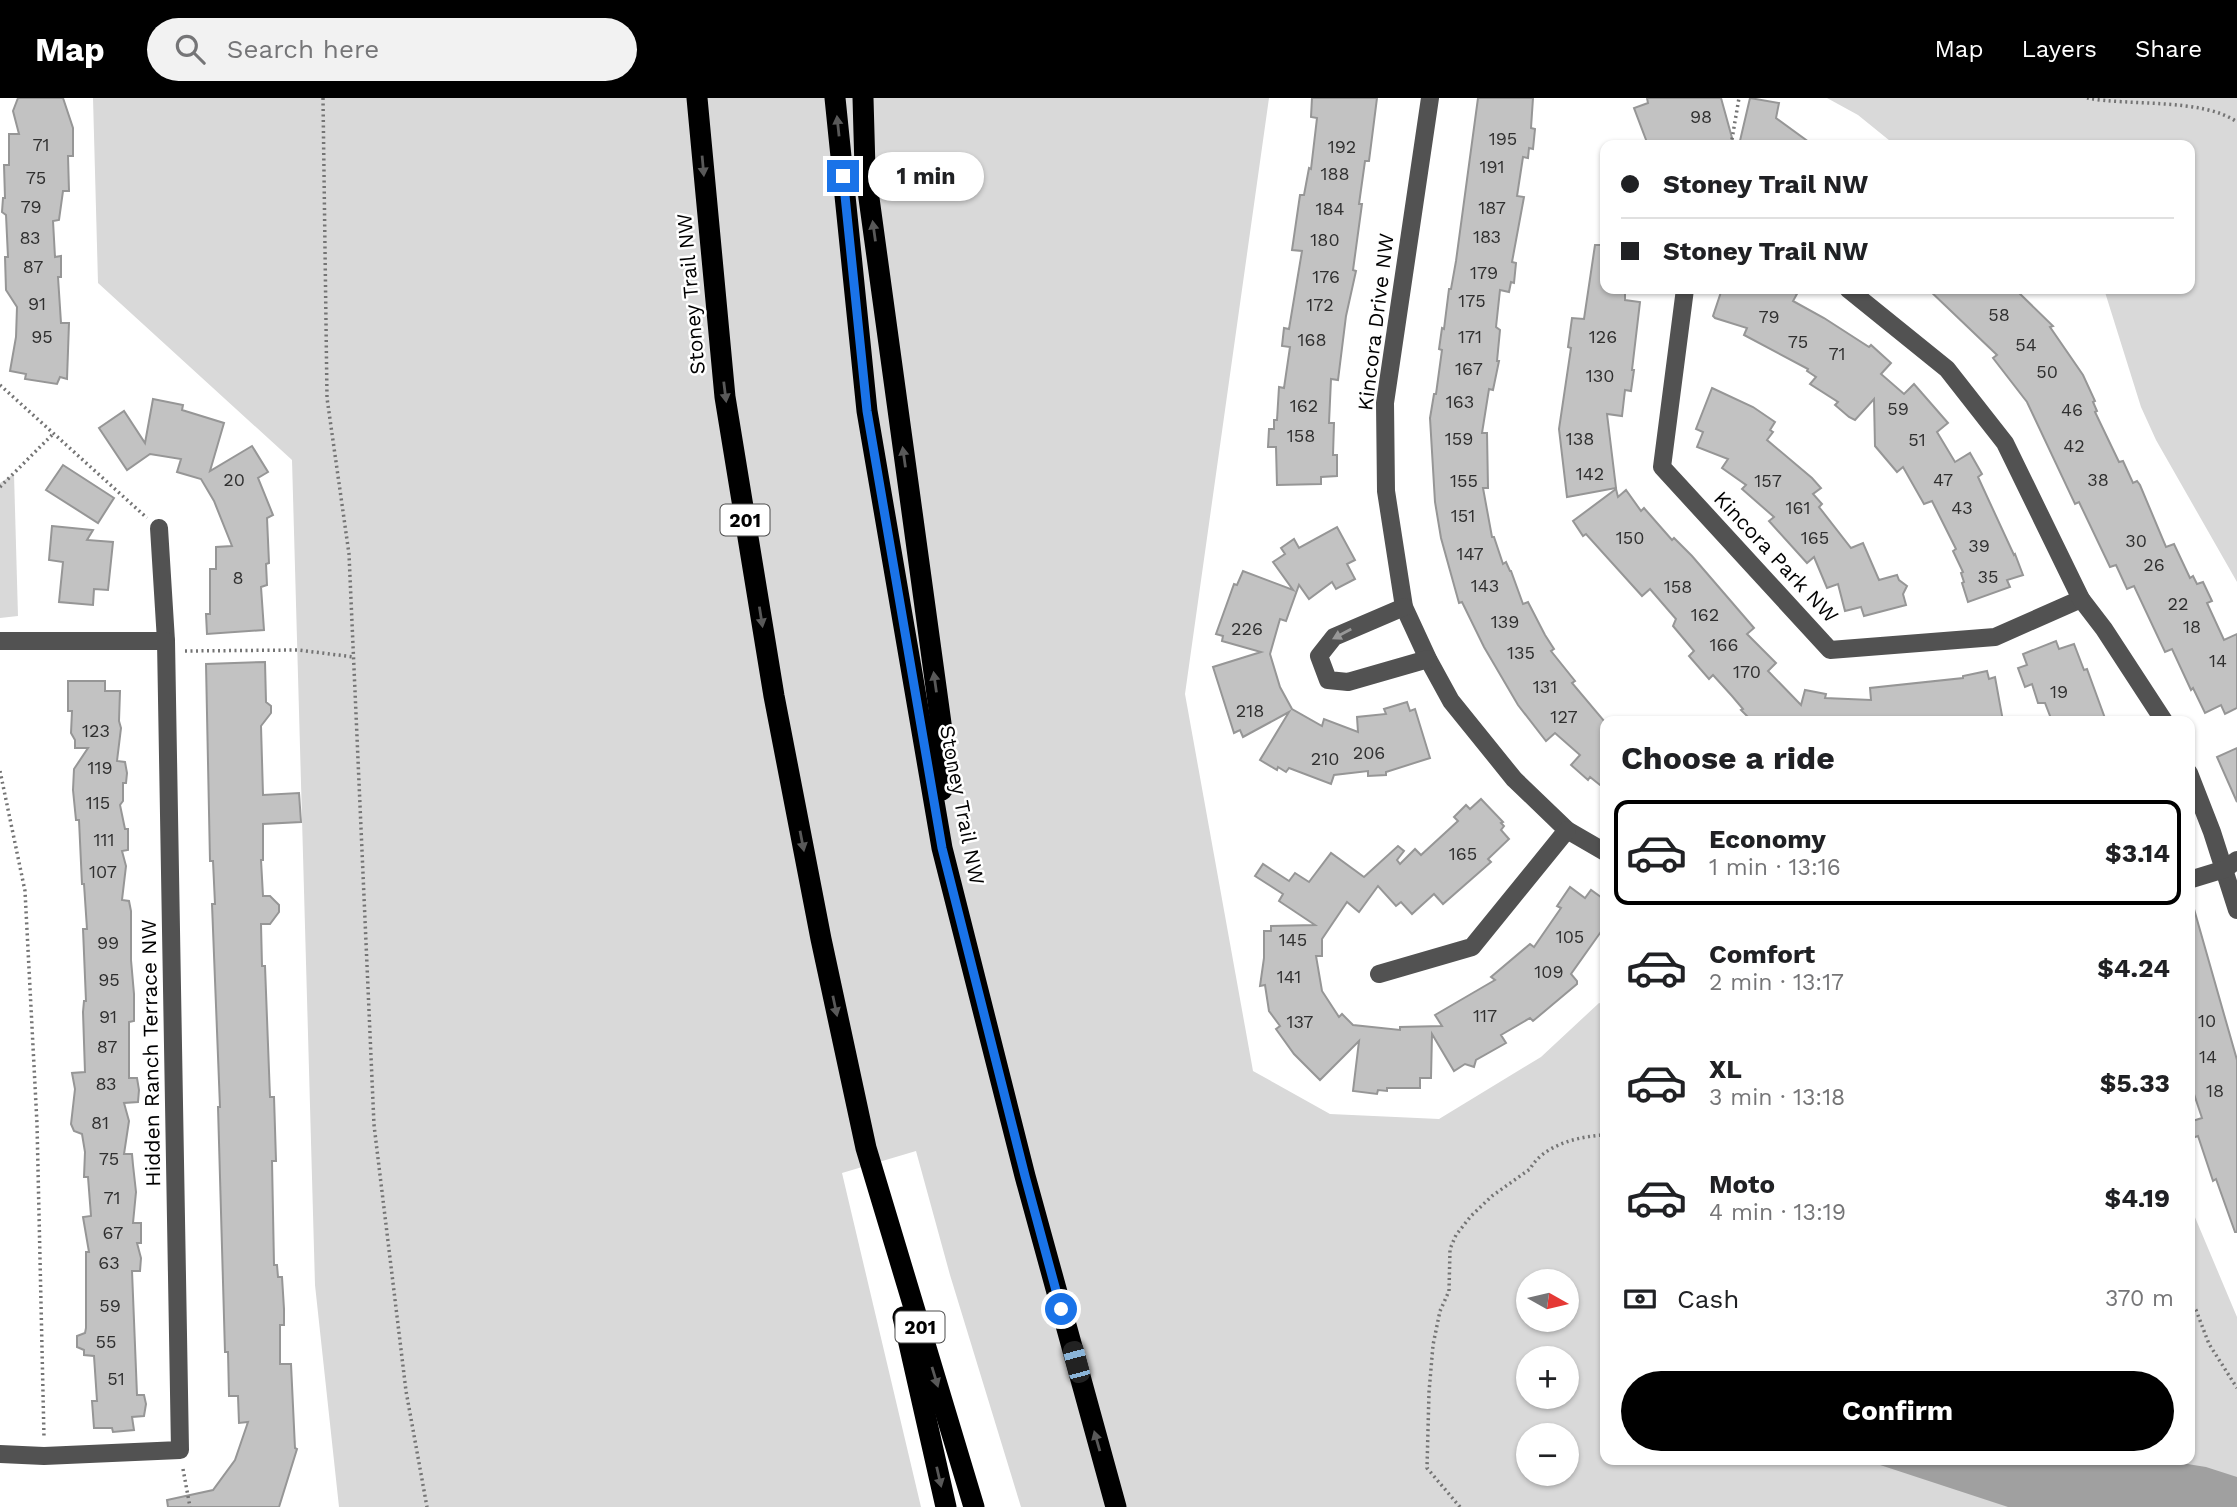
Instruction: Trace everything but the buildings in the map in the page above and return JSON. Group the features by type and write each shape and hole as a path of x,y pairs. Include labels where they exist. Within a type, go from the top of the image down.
{"highway":[{"name":"Stoney Trail NW","path":"697,98 728,411 774,696 821,939 866,1148 974,1507"},
{"name":"Stoney Trail NW","path":"835,98 867,411 942,848 1025,1176 1116,1507"},
{"path":"863,98 865,169 943,737 942,848"},
{"path":"866,1148 946,1507"}],"street":[{"name":"Kincora Drive NW","path":"1430,98 1385,403 1386,491 1404,607 1451,701 1514,779 1567,830 1600,849"},
{"name":"Kincora Park NW","path":"1684,294 1662,467 1830,650 1995,637 2081,599"},
{"path":"1854,294 1947,369 2005,443 2081,599 2104,629 2161,716"},
{"name":"Hidden Ranch Terrace NW","path":"159,528 166,641 180,1450"},
{"path":"1404,607 1334,637 1319,656 1328,680 1348,682 1428,659"},
{"path":"0,641 166,641"},
{"path":"2195,785 2233,866 2237,910"},
{"path":"1380,974 1472,947 1567,830"},
{"path":"2195,878 2233,866"},
{"path":"0,1454 44,1456 180,1450"}],"path":[{"path":"323,98 327,398 349,554 374,1125 407,1391 427,1507"},
{"path":"1732,140 1739,98"},
{"path":"2087,98 2100,101 2152,102 2201,109 2237,122"},
{"path":"0,385 159,528"},
{"path":"0,487 53,434"},
{"path":"166,641 187,652 298,650 354,657"},
{"path":"0,771 25,891 37,1124 44,1456"},
{"path":"1460,1507 1427,1468 1433,1345 1440,1311 1449,1291 1450,1250 1456,1235 1471,1216 1492,1196 1531,1169 1534,1162 1546,1151 1568,1142 1600,1136"},
{"path":"2195,1309 2209,1344 2237,1388"},
{"path":"180,1450 190,1507"}],"shaded area":[{"path":"93,98 1269,98 1185,694 1253,1071 1330,1114 1439,1119 1541,1057 1600,1003 1600,1465 2195,1465 2195,1217 2237,1317 2237,1507 1021,1507 950,1275 916,1151 842,1173 921,1507 339,1507 315,1285 292,460 98,283"},
{"path":"1827,98 2237,98 2237,582 2156,440 2141,407 2106,294 2195,294 2195,140 1889,140 1858,115"},
{"path":"14,474 18,616 0,618 0,483"},
{"path":"1880,1465 2194,1465 2237,1477 2237,1507 2008,1507"}],"route":[{"path":"843,176 867,411 942,848 1061,1309"}]}
